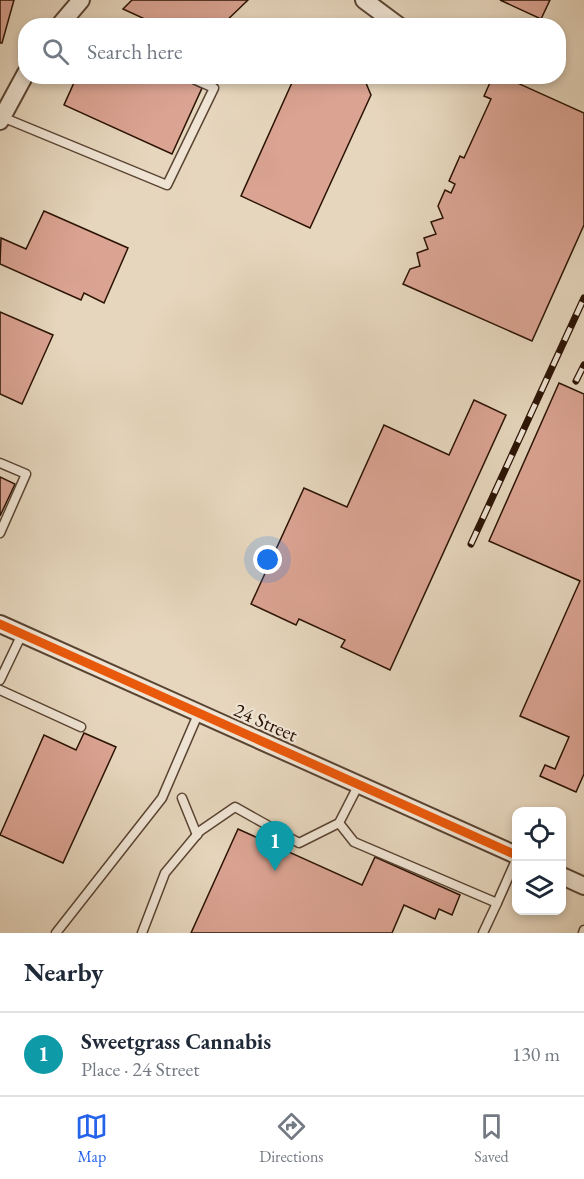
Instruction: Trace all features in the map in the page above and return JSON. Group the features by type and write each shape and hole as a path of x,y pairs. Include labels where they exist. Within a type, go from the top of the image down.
{"street":[{"path":"68,18 81,0"},
{"path":"364,0 388,18"},
{"path":"1,119 20,84"},
{"name":"24 Street","path":"0,624 512,853"},
{"path":"566,878 584,886"}],"lane":[{"path":"1,119 167,185 214,88 205,84"},
{"path":"0,463 26,474 0,533"},
{"path":"0,680 22,634"},
{"path":"0,690 81,727"},
{"path":"56,933 162,798 199,712"},
{"path":"142,933 165,873 197,835 234,807 299,843 339,823 359,784"},
{"path":"182,798 197,835"},
{"path":"339,823 354,842 498,903"},
{"path":"483,933 516,861"}],"building":[{"path":"0,0 14,0 2,43 0,43"},
{"path":"132,0 248,0 229,18 143,18 123,9"},
{"path":"500,0 550,0 541,18"},
{"path":"73,84 194,84 202,88 172,154 64,105"},
{"path":"291,84 366,84 371,95 310,228 241,196"},
{"path":"489,84 520,84 584,113 584,225 532,341 403,284 410,269 420,266 417,253 428,249 424,238 436,234 431,222 443,218 438,206 445,190 451,193 455,184 449,181 460,156 464,158 491,99 484,96"},
{"path":"44,211 128,248 104,303 84,293 81,300 0,264 1,238 26,249"},
{"path":"0,312 53,335 22,404 0,394"},
{"path":"559,383 584,394 584,774 576,792 540,776 545,765 555,769 569,737 520,716 580,581 489,541"},
{"path":"474,400 506,415 390,670 341,647 345,640 299,619 296,625 251,604 304,488 347,507 384,425 449,455"},
{"path":"0,477 15,484 0,516"},
{"path":"84,733 116,747 63,863 0,835 44,735 76,750"},
{"path":"238,829 362,885 375,857 460,895 452,915 439,909 435,919 404,905 392,933 191,933"}],"railway":[{"path":"471,544 584,298"},
{"path":"576,381 584,365"}],"cycle path":[{"path":"0,624 512,853"}],"place":[{"name":"Sweetgrass Cannabis","path":"275,871"}]}
